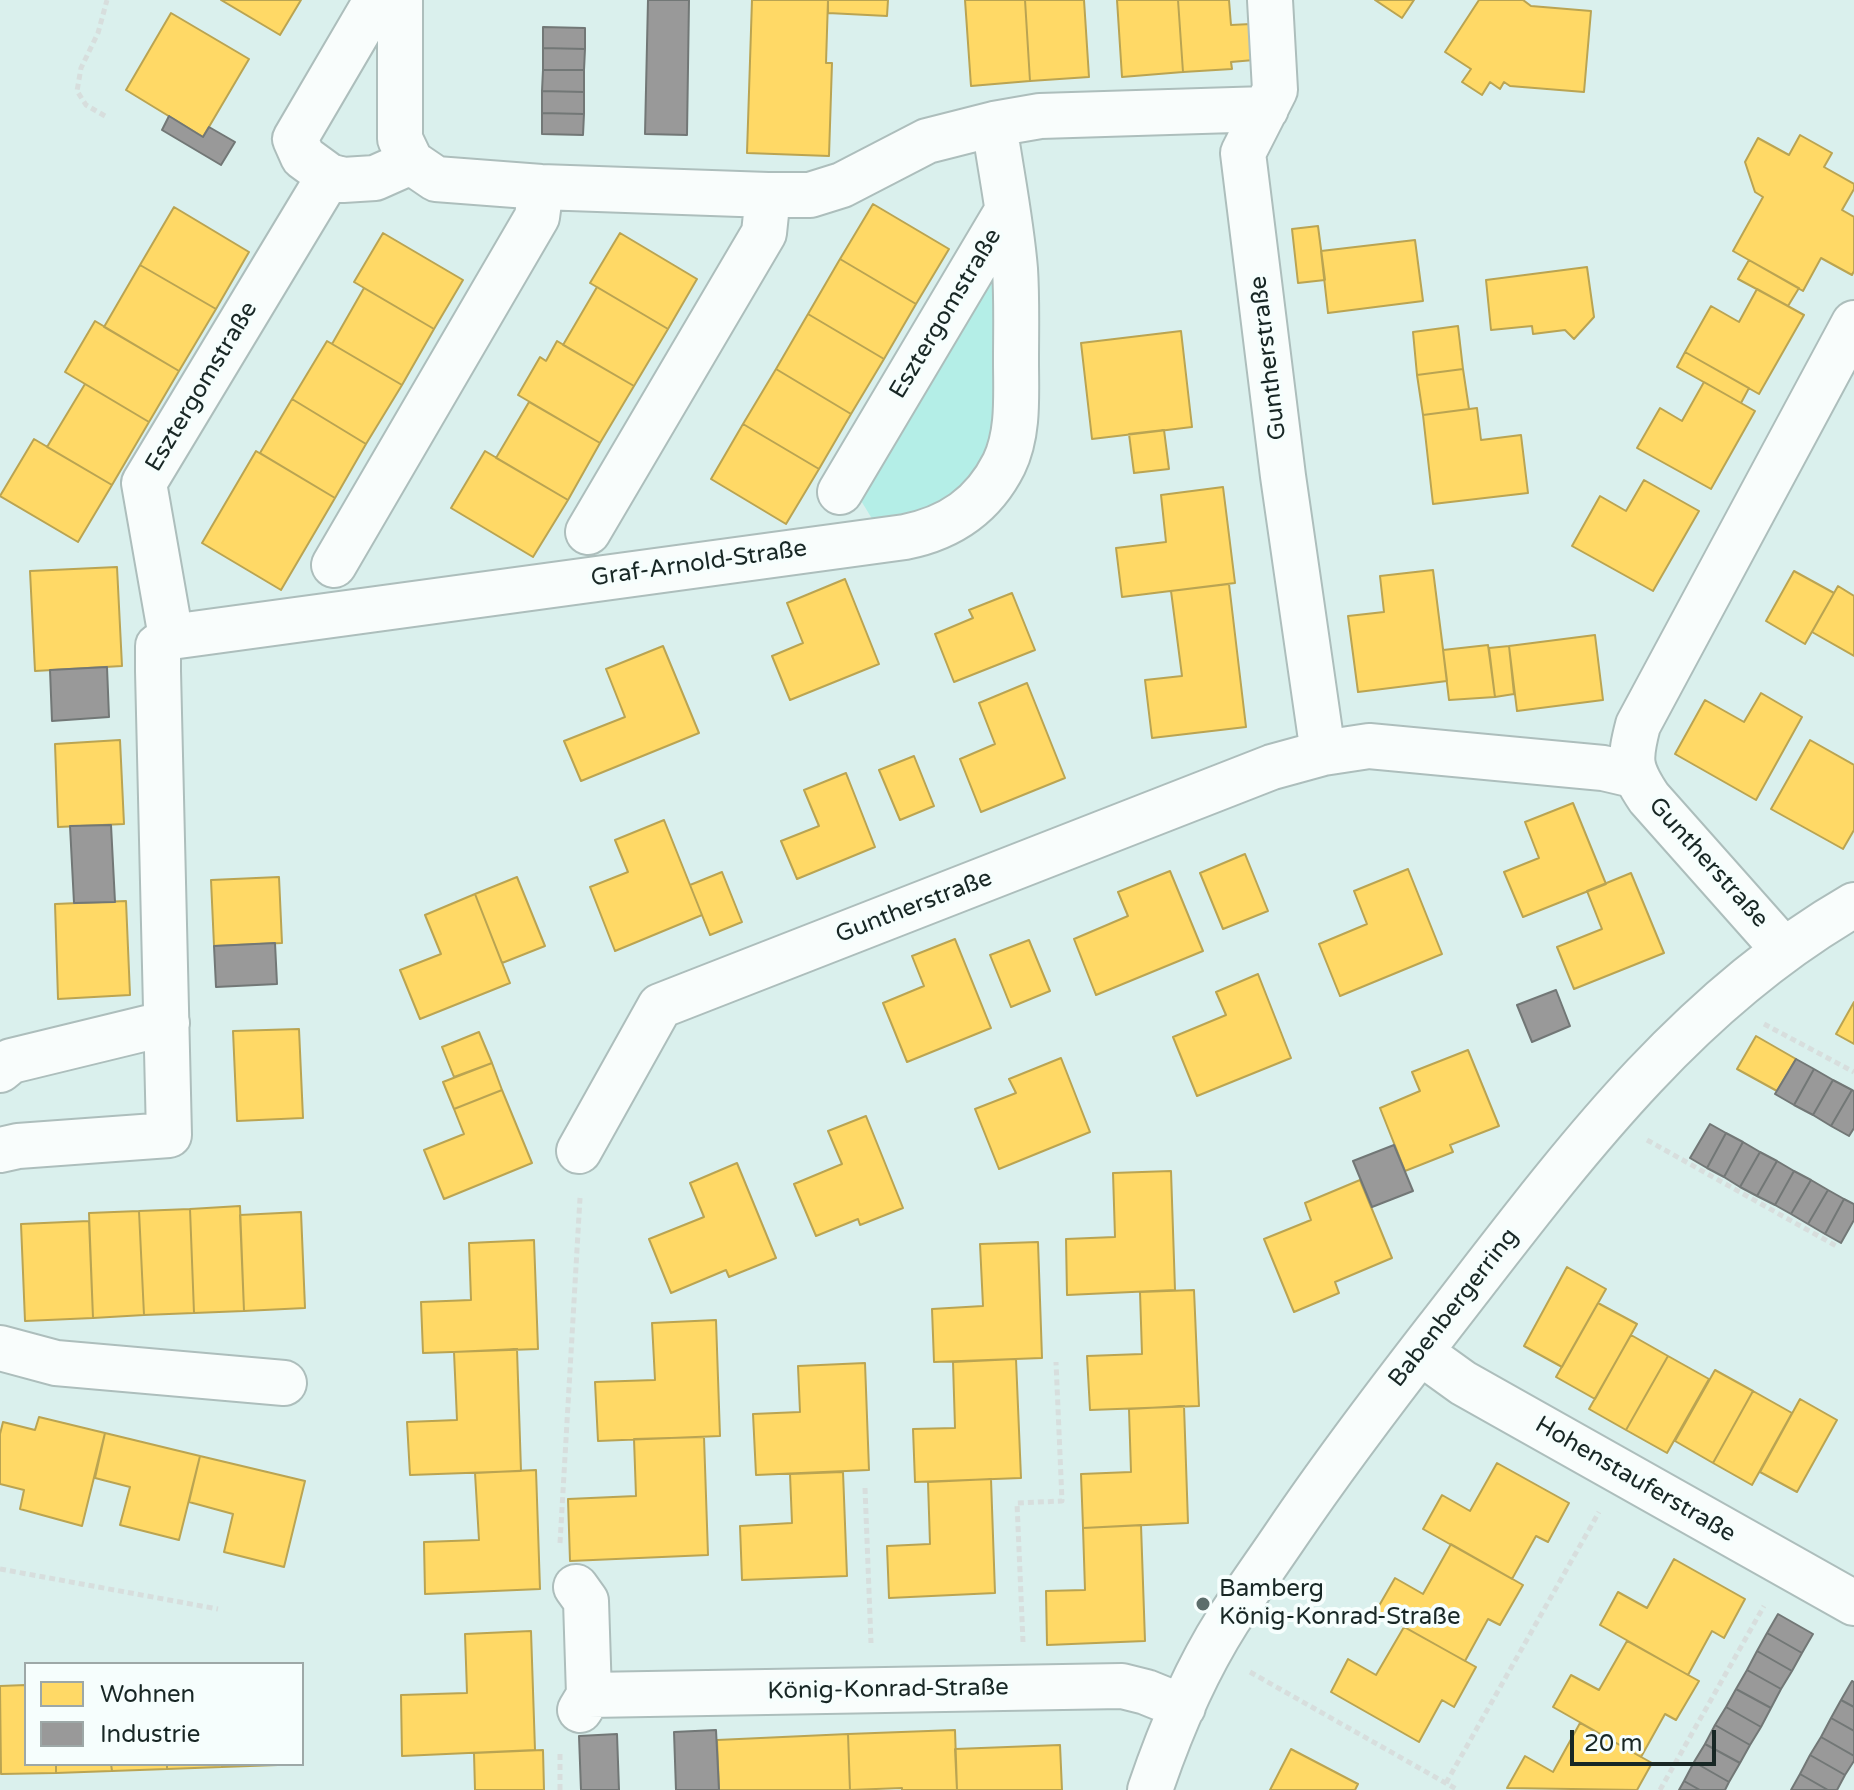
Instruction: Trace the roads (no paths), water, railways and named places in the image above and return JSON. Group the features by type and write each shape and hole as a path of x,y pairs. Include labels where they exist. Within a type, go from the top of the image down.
{"street":[{"path":"383,0 370,11 295,139 316,166 343,180 375,178 411,162"},
{"path":"400,0 400,139 411,162 436,179 541,187 768,195 810,195 842,185 927,141 1040,116 1266,109 1275,90 1270,0"},
{"name":"Guntherstraße","path":"1266,109 1243,153 1283,476 1323,753"},
{"name":"Esztergomstraße","path":"840,492 1007,211 994,124"},
{"name":"Esztergomstraße","path":"169,626 144,483 316,166"},
{"path":"334,565 537,217 541,187"},
{"path":"588,532 764,233 768,195"},
{"name":"Graf-Arnold-Straße","path":"169,626 932,532 959,519 986,494 1005,462 1014,433 1017,402 1015,269 1007,211"},
{"name":"Guntherstraße","path":"1784,950 1649,798 1633,775 1632,751 1638,725 1854,323"},
{"path":"0,1150 169,1135 158,646 169,626"},
{"name":"Guntherstraße","path":"579,1151 660,1006 1272,767 1323,753 1369,746 1603,768 1633,775"},
{"name":"Babenbergerring","path":"1150,1790 1183,1707 1228,1621 1346,1447 1605,1117 1657,1061 1734,990 1784,950 1854,905"},
{"path":"0,1070 11,1061 167,1023"},
{"path":"0,1348 56,1363 284,1383"},
{"name":"Hohenstauferstraße","path":"1420,1352 1463,1383 1854,1603"},
{"name":"König-Konrad-Straße","path":"576,1587 586,1601 585,1702 873,1690 1122,1686 1183,1707"}],"place":[{"name":"Bamberg König-Konrad-Straße","path":"1203,1604"}]}
